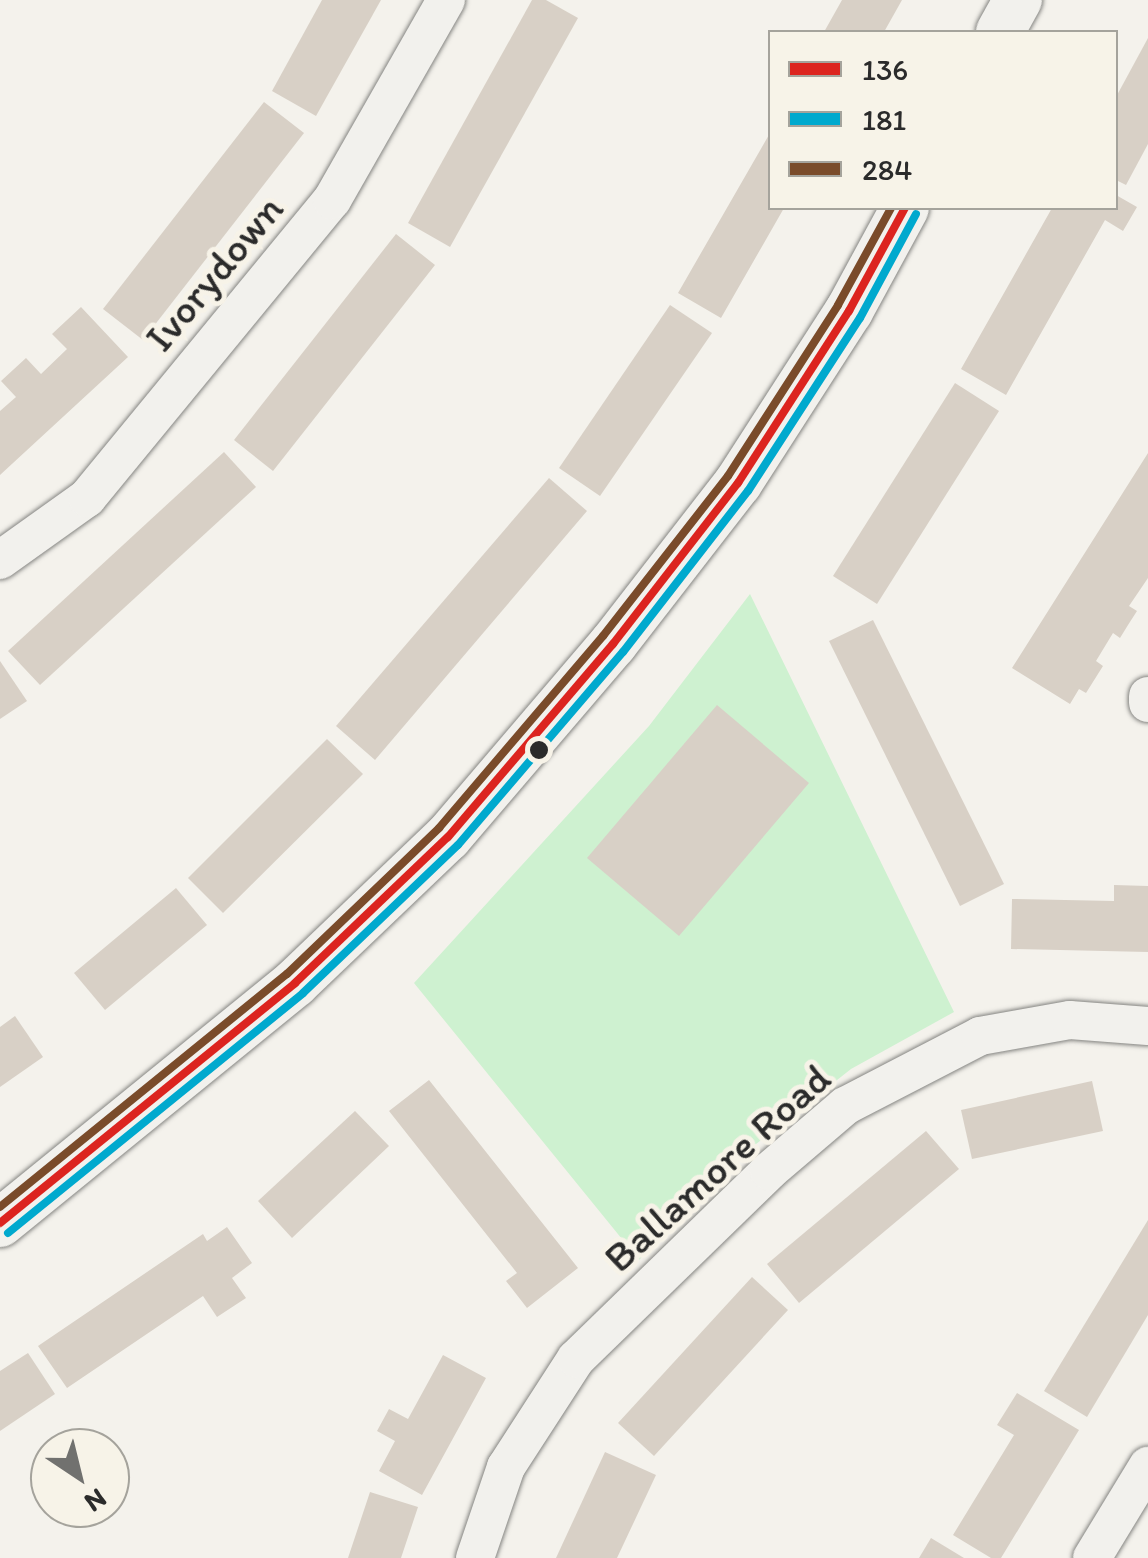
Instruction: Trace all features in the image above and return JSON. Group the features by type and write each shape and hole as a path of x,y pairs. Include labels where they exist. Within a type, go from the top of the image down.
{"street":[{"name":"Ivorydown","path":"0,560 86,498 332,200 446,0"},
{"path":"1001,30 1018,0"},
{"path":"0,1223 296,983 448,837 614,644 738,483 848,310 904,210"},
{"path":"1148,696 1148,704"},
{"name":"Ballamore Road","path":"476,1558 506,1468 576,1359 769,1171 846,1106 980,1036 1070,1020 1148,1026"},
{"path":"1092,1558 1148,1466"}],"green space":[{"path":"750,594 954,1012 851,1069 737,1159 639,1260 414,983 649,726"}],"building":[{"path":"322,0 381,0 316,116 272,91"},
{"path":"532,0 546,0 578,18 450,247 408,223"},
{"path":"842,0 902,0 885,30 825,30"},
{"path":"1148,38 1148,144 1126,185 1118,181 1118,93"},
{"path":"264,102 304,133 143,340 103,309"},
{"path":"768,136 768,210 783,210 721,318 678,293"},
{"path":"1118,196 1137,207 1123,231 1105,220 1006,395 961,369 1051,210 1118,210"},
{"path":"396,234 435,265 273,471 234,440"},
{"path":"670,305 712,333 600,496 559,468"},
{"path":"81,307 128,357 0,475 0,411 16,397 1,381 26,358 41,374 67,349 52,334"},
{"path":"955,383 999,411 877,604 833,576"},
{"path":"224,452 256,487 40,685 8,651"},
{"path":"1148,453 1148,578 1129,606 1137,611 1120,638 1113,633 1096,661 1103,666 1086,693 1079,689 1070,704 1012,668"},
{"path":"549,478 587,511 375,760 336,726"},
{"path":"873,620 1004,884 960,906 829,641"},
{"path":"0,661 27,701 0,719"},
{"path":"717,705 809,783 679,936 587,858"},
{"path":"327,739 363,774 223,913 188,878"},
{"path":"1114,885 1148,886 1148,952 1011,949 1012,899 1114,901"},
{"path":"176,888 207,925 105,1010 74,973"},
{"path":"15,1016 43,1057 0,1087 0,1027"},
{"path":"429,1080 578,1268 527,1308 506,1281 517,1273 389,1111"},
{"path":"1092,1081 1103,1131 972,1159 961,1110"},
{"path":"355,1111 389,1146 292,1238 258,1201"},
{"path":"926,1131 959,1169 799,1303 767,1264"},
{"path":"1148,1220 1148,1315 1087,1417 1044,1391"},
{"path":"227,1227 252,1263 232,1278 246,1298 217,1317 203,1296 67,1388 38,1346 203,1234 207,1241"},
{"path":"752,1277 788,1310 654,1456 618,1423"},
{"path":"28,1353 55,1394 0,1431 0,1371"},
{"path":"443,1355 486,1378 422,1495 379,1471 395,1441 377,1431 389,1409 408,1419"},
{"path":"1017,1393 1079,1430 1001,1558 991,1558 953,1535 1014,1435 997,1425"},
{"path":"605,1452 656,1475 617,1558 556,1558"},
{"path":"370,1492 418,1507 401,1558 348,1558"},
{"path":"931,1538 964,1558 919,1558"}],"transit line":[{"name":"284","path":"0,1207 287,974 439,828 603,636 728,476 838,305 890,210"},
{"name":"136","path":"0,1223 295,983 448,837 613,644 738,483 849,311 904,210"},
{"name":"181","path":"8,1233 303,993 458,845 623,652 748,491 860,318 916,214"}]}
